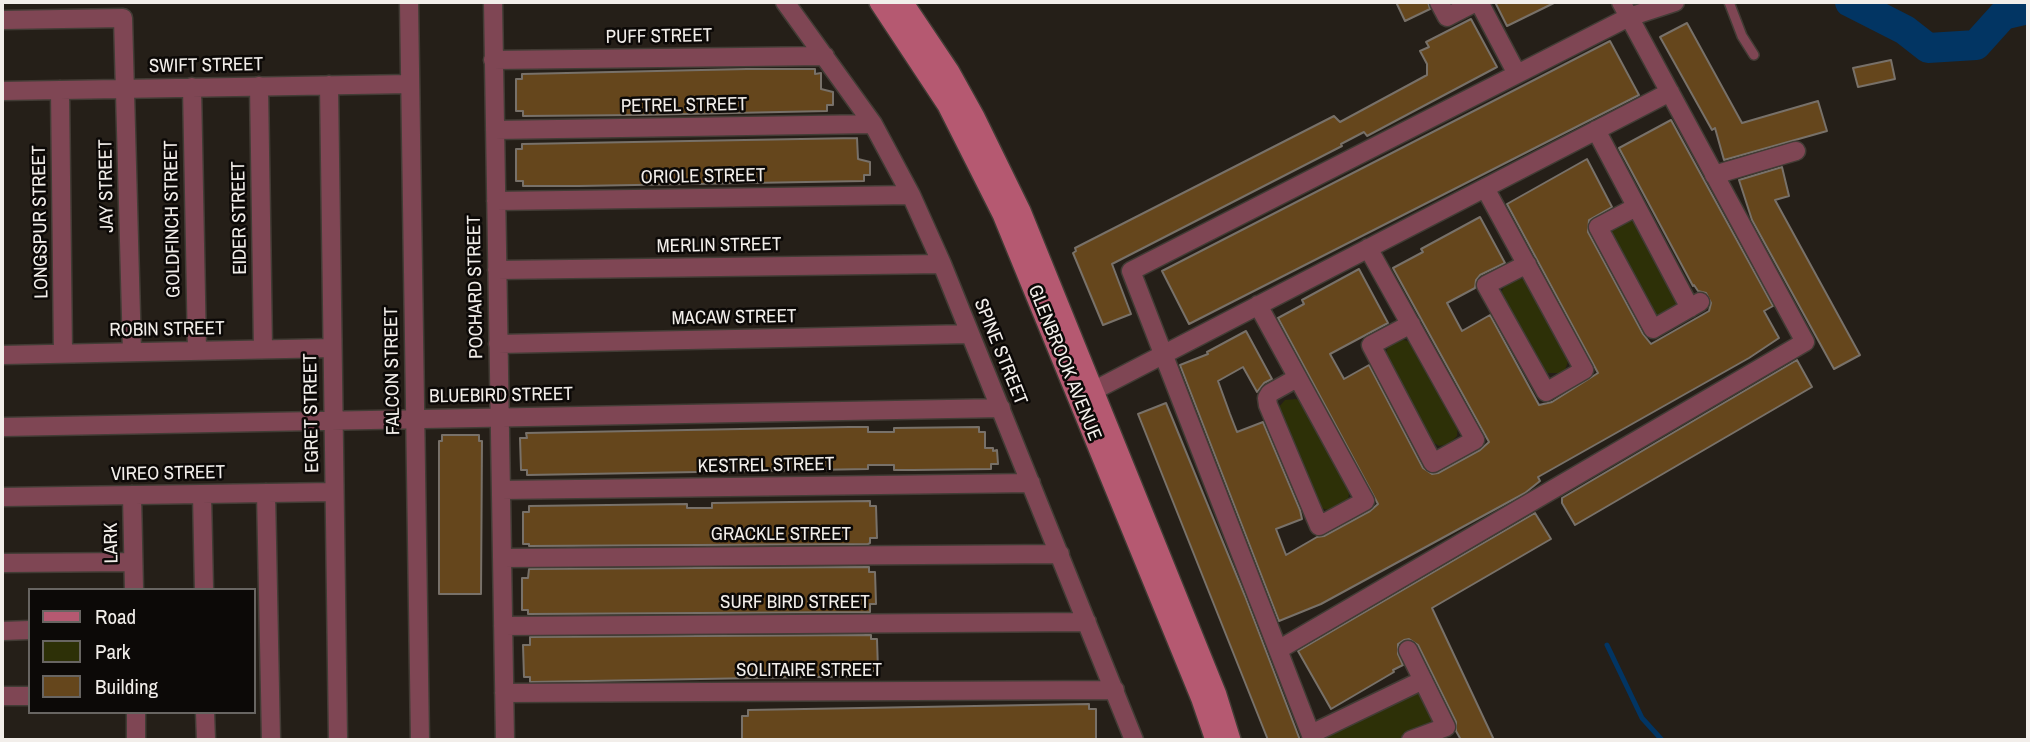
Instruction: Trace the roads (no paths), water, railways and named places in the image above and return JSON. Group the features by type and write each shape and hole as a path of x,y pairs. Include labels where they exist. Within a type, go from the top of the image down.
{"street":[{"name":"FALCON STREET","path":"409,2 420,740"},
{"name":"POCHARD STREET","path":"492,2 505,740"},
{"name":"SPINE STREET","path":"785,2 873,124 911,195 1001,408 1134,740"},
{"name":"GLENBROOK AVENUE","path":"880,2 947,105 1003,214 1202,699 1216,740"},
{"name":"GLENBROOK AVENUE","path":"902,2 949,72 995,156 1020,211 1216,695 1230,740"},
{"path":"1439,2 1447,18 1477,2 1517,74"},
{"path":"1423,680 1312,737 1131,271 1517,74 1625,9 1675,2"},
{"path":"1278,650 1805,342 1625,9"},
{"name":"JAY STREET","path":"2,20 123,18 132,352"},
{"name":"PUFF STREET","path":"494,60 825,56"},
{"name":"SWIFT STREET","path":"2,91 410,84"},
{"name":"EGRET STREET","path":"329,85 338,740"},
{"name":"EIDER STREET","path":"259,86 263,349"},
{"name":"GOLDFINCH STREET","path":"192,88 197,351"},
{"name":"LONGSPUR STREET","path":"60,90 63,353"},
{"path":"1093,391 1670,92"},
{"name":"PETREL STREET","path":"495,130 873,124"},
{"path":"1596,130 1636,207 1695,305 1653,329 1598,227 1636,207"},
{"path":"1714,174 1796,151"},
{"path":"1485,188 1527,264 1584,370 1546,393 1486,285 1527,264"},
{"name":"ORIOLE STREET","path":"496,201 911,195"},
{"path":"1368,248 1411,324 1475,439 1433,463 1371,345 1411,324"},
{"name":"MERLIN STREET","path":"497,270 942,264"},
{"path":"1258,305 1366,501 1318,526 1267,398 1270,393 1297,378"},
{"name":"MACAW STREET","path":"498,344 970,334"},
{"name":"ROBIN STREET","path":"2,355 332,348"},
{"name":"BLUEBIRD STREET","path":"2,427 1001,408"},
{"name":"KESTREL STREET","path":"501,490 1031,484"},
{"name":"VIREO STREET","path":"2,497 334,492"},
{"path":"267,493 271,740"},
{"path":"202,494 204,588"},
{"name":"LARK","path":"132,495 134,588"},
{"name":"GRACKLE STREET","path":"502,558 1060,554"},
{"path":"2,563 133,562"},
{"name":"SURF BIRD STREET","path":"503,626 1087,622"},
{"path":"2,631 28,630"},
{"path":"1408,650 1446,727 1411,740"},
{"name":"SOLITAIRE STREET","path":"504,693 1115,690"},
{"path":"2,696 28,696"},
{"path":"136,714 136,740"},
{"path":"205,714 206,740"}],"lane":[{"path":"1729,2 1742,36 1754,55"}],"waterway":[{"path":"1850,2 1905,30 1928,48 1976,45 2003,15 2028,9"},
{"path":"1607,645 1642,718 1662,740"}]}
